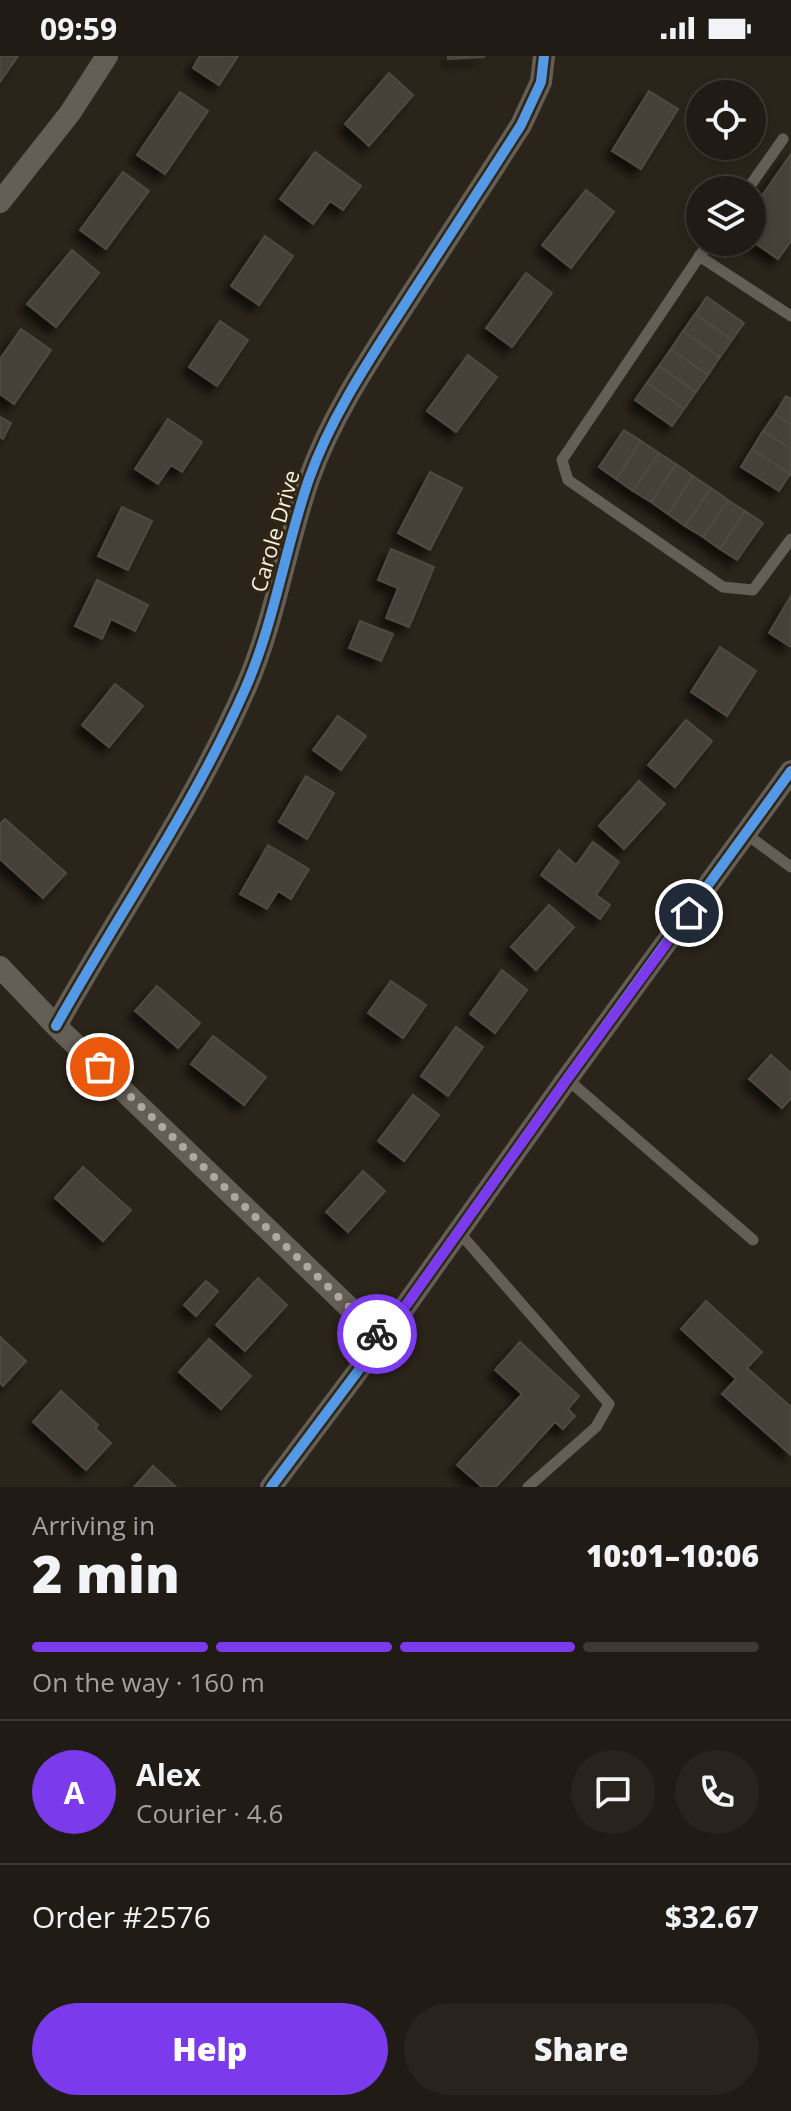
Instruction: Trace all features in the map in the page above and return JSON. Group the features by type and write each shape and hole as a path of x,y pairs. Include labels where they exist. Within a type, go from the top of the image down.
{"street":[{"path":"0,202 70,113 107,56"},
{"name":"Carole Drive","path":"56,1026 192,798 246,688 269,629 309,479 334,422 365,367 521,125 541,82 544,56"},
{"path":"280,1484 458,1230 791,771"},
{"path":"0,967 56,1026 382,1339"}],"lane":[{"path":"757,176 783,139"},
{"path":"791,316 699,256 562,460 568,480 723,587 753,590 791,539"},
{"path":"746,834 791,867"},
{"path":"567,1079 753,1240"},
{"path":"458,1230 609,1404 596,1427 528,1487"}],"building":[{"path":"0,56 18,56 0,82"},
{"path":"200,56 238,56 219,85 193,68"},
{"path":"448,56 484,56 484,57 448,59"},
{"path":"389,73 413,95 369,146 345,124"},
{"path":"649,91 678,109 641,169 612,151"},
{"path":"180,92 208,111 165,174 137,155"},
{"path":"315,152 361,186 343,210 330,201 313,224 280,199"},
{"path":"791,154 791,241 778,259 766,251 766,190"},
{"path":"123,172 149,191 106,249 80,230"},
{"path":"586,190 614,212 571,268 542,245"},
{"path":"265,236 293,256 259,305 231,286"},
{"path":"72,250 99,273 56,327 27,304"},
{"path":"526,273 552,293 512,347 486,328"},
{"path":"707,297 744,323 732,340 695,314"},
{"path":"695,314 732,340 720,357 683,331"},
{"path":"220,321 248,340 217,386 189,367"},
{"path":"21,329 51,350 14,404 0,394 0,359"},
{"path":"683,331 720,357 708,375 671,349"},
{"path":"671,349 708,375 696,392 659,366"},
{"path":"468,355 497,377 456,432 427,411"},
{"path":"659,366 696,392 684,409 647,383"},
{"path":"647,383 684,409 672,426 635,400"},
{"path":"786,396 791,399 791,424 775,414"},
{"path":"775,414 791,424 791,449 763,431"},
{"path":"0,417 11,423 3,439 0,437"},
{"path":"168,419 202,442 182,472 171,465 158,484 135,469"},
{"path":"624,430 641,441 616,479 599,467"},
{"path":"763,431 791,449 790,474 752,449"},
{"path":"641,441 659,453 633,491 616,479"},
{"path":"752,449 790,474 779,491 741,467"},
{"path":"659,453 676,464 651,502 633,491"},
{"path":"676,464 693,476 668,514 651,502"},
{"path":"430,472 462,488 430,550 398,533"},
{"path":"693,476 711,488 685,526 668,514"},
{"path":"711,488 728,500 703,537 685,526"},
{"path":"728,500 745,511 720,549 703,537"},
{"path":"122,507 152,521 128,570 98,556"},
{"path":"745,511 763,523 737,560 720,549"},
{"path":"391,549 434,567 409,627 386,618 398,588 378,580"},
{"path":"97,580 148,605 135,631 111,619 102,639 75,626"},
{"path":"791,596 791,647 769,633"},
{"path":"360,621 393,634 381,661 349,648"},
{"path":"720,647 756,671 727,716 691,692"},
{"path":"115,684 143,706 109,747 82,725"},
{"path":"338,716 366,736 341,770 313,750"},
{"path":"686,720 712,741 675,787 648,765"},
{"path":"306,776 334,793 307,839 279,822"},
{"path":"639,781 665,804 624,849 599,826"},
{"path":"5,819 66,873 43,898 0,859 0,824"},
{"path":"593,842 619,862 596,895 610,905 600,919 541,875 559,850 576,865"},
{"path":"268,845 309,869 291,899 278,891 267,909 240,894"},
{"path":"549,905 574,927 536,970 511,947"},
{"path":"502,970 527,990 495,1033 470,1014"},
{"path":"391,981 426,1005 403,1038 368,1013"},
{"path":"157,986 200,1023 178,1048 135,1011"},
{"path":"456,1027 483,1047 448,1096 421,1076"},
{"path":"213,1036 266,1077 244,1105 191,1064"},
{"path":"771,1055 791,1073 791,1098 782,1108 749,1079"},
{"path":"413,1095 439,1115 404,1161 378,1141"},
{"path":"83,1167 131,1210 103,1241 55,1198"},
{"path":"363,1171 385,1191 348,1232 326,1212"},
{"path":"258,1278 287,1305 245,1351 216,1325"},
{"path":"206,1281 218,1291 196,1316 184,1305"},
{"path":"706,1301 762,1352 747,1368 791,1407 791,1455 722,1394 736,1379 681,1329"},
{"path":"0,1337 26,1361 3,1386 0,1383"},
{"path":"209,1339 251,1376 221,1409 179,1372"},
{"path":"520,1342 579,1396 568,1409 575,1416 563,1429 555,1422 496,1487 482,1487 457,1465 522,1394 495,1370"},
{"path":"61,1391 98,1425 95,1428 111,1443 86,1470 33,1422"},
{"path":"153,1466 176,1487 134,1487"}],"cycle path":[{"path":"56,1026 180,817 246,687 265,636 309,479 329,431 367,364 521,125 541,82 544,56"},
{"path":"271,1487 382,1339 791,771"}],"way so far":[{"path":"100,1067 377,1334"}],"route":[{"path":"377,1334 382,1339 689,913"}]}
